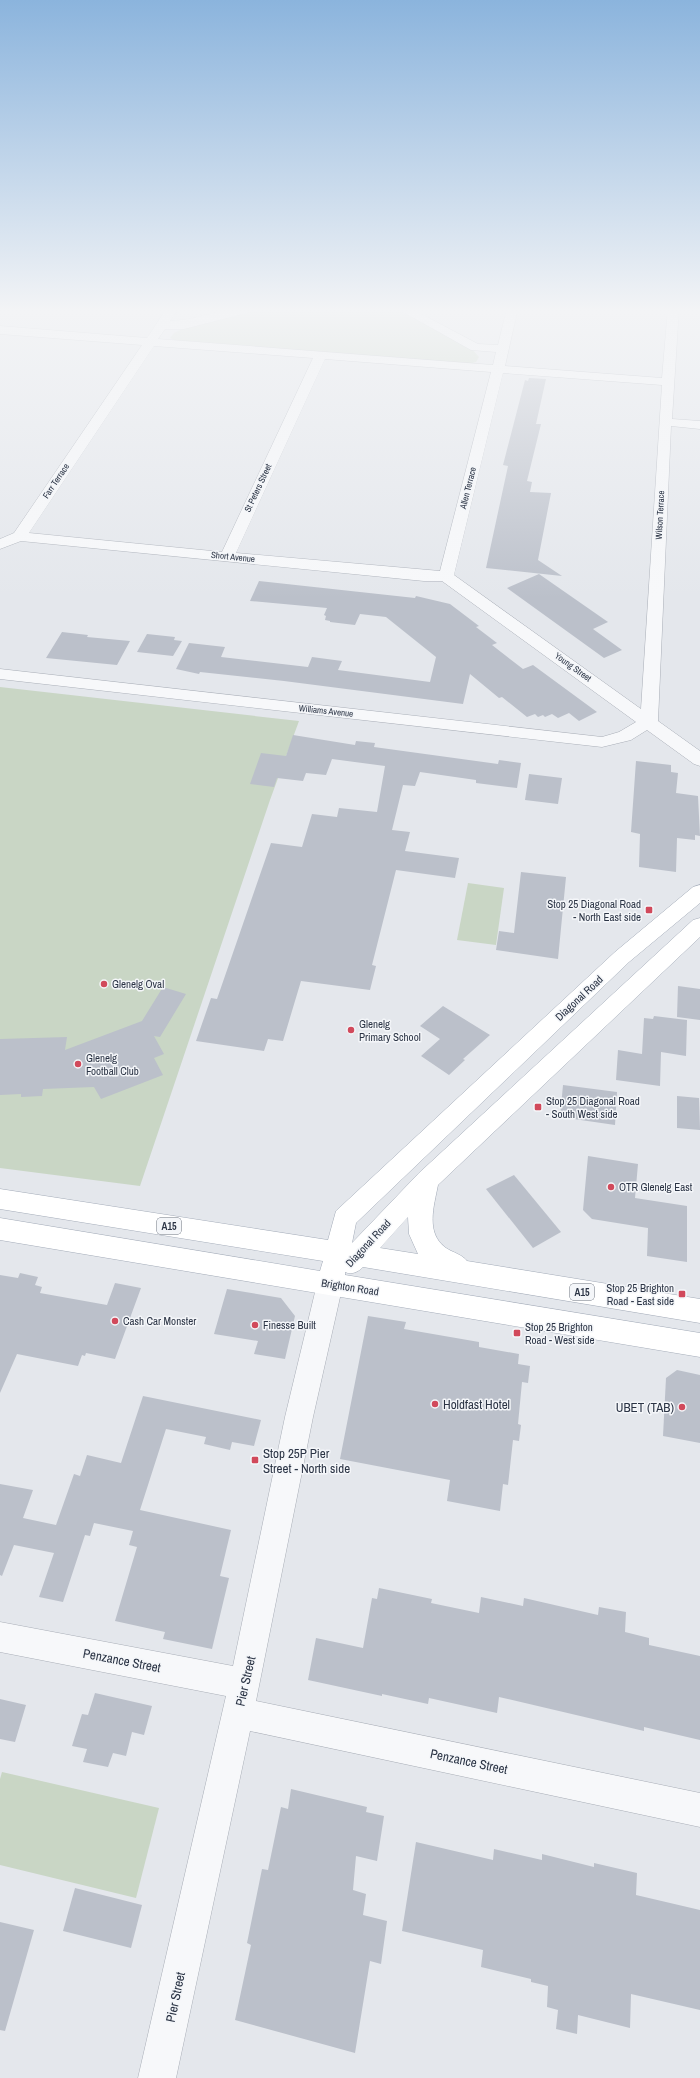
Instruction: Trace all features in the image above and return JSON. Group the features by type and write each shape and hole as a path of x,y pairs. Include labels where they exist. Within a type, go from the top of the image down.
{"main road":[{"name":"Diagonal Road","path":"347,1254 345,1218 622,957 700,892"},
{"name":"Diagonal Road","path":"330,1284 347,1254 700,925"},
{"path":"427,1180 420,1222 424,1243 431,1251 465,1272"},
{"name":"A15","path":"0,1199 465,1272 700,1311"},
{"name":"Brighton Road","path":"0,1229 700,1345"}],"street":[{"name":"Farr Terrace","path":"19,536 107,405"},
{"name":"St Peters Street","path":"227,556 297,405"},
{"name":"Allen Terrace","path":"446,576 489,405"},
{"name":"Wilson Terrace","path":"649,722 666,405"},
{"path":"665,422 700,425"},
{"path":"0,546 19,536"},
{"name":"Short Avenue","path":"19,536 424,576 446,576"},
{"name":"Young Street","path":"446,576 700,760"},
{"name":"Williams Avenue","path":"0,674 602,742 624,736 649,722"},
{"name":"Pier Street","path":"157,2078 241,1699 299,1417 330,1284"},
{"name":"Penzance Street","path":"0,1637 241,1699 700,1810"}],"green space":[{"name":"Glenelg Oval","path":"0,687 299,721 270,800 140,1186 0,1168"},
{"path":"468,883 504,888 496,945 457,940"},
{"path":"2,1772 159,1808 136,1898 0,1865 0,1779"}],"building":[{"path":"519,405 540,405 536,424 541,424 527,481 532,482 530,492 551,493 538,560 562,576 486,568 508,466 503,465"},
{"path":"539,574 608,622 593,629 622,650 604,658 507,588"},
{"path":"259,581 415,598 416,596 450,604 479,626 476,627 497,643 492,645 523,669 533,665 597,712 579,721 569,713 558,718 552,714 545,717 543,715 538,717 535,714 527,717 502,697 499,698 470,674 463,704 284,681 200,672 199,674 176,669 189,643 225,647 221,657 308,667 312,657 342,661 338,670 430,682 436,657 386,617 360,614 355,625 325,620 326,616 324,615 327,608 250,601"},
{"path":"62,632 88,635 87,637 130,641 117,665 46,658"},
{"path":"147,634 175,637 174,640 182,641 173,656 137,652"},
{"path":"293,735 355,745 356,741 375,743 374,747 498,764 499,760 521,763 517,788 476,783 476,780 420,772 415,786 403,785 392,830 410,832 405,851 459,858 455,878 396,870 372,965 376,966 370,990 301,981 283,1041 268,1039 264,1051 196,1041 211,998 217,999 271,843 302,847 312,814 337,817 339,808 377,812 385,766 332,759 326,775 306,773 303,781 277,778 274,787 250,784 261,753 286,756"},
{"path":"636,761 671,765 671,772 678,773 676,793 698,796 700,836 695,835 695,840 677,838 676,872 639,867 640,834 631,832"},
{"path":"529,774 562,778 558,804 525,800"},
{"path":"521,872 566,877 558,959 496,950 499,931 514,933"},
{"path":"678,986 700,989 700,1020 677,1017"},
{"name":"Glenelg Football Club","path":"163,987 186,994 160,1037 154,1036 164,1054 154,1058 163,1075 101,1099 94,1087 43,1089 42,1096 21,1097 21,1094 0,1095 0,1039 67,1037 65,1050 142,1021"},
{"path":"443,1006 490,1035 463,1059 465,1060 449,1075 421,1056 440,1039 420,1026"},
{"path":"654,1016 687,1020 686,1056 661,1052 660,1086 616,1080 618,1050 642,1054 644,1018 653,1019"},
{"path":"563,1085 617,1092 615,1125 560,1117"},
{"path":"677,1096 699,1098 700,1130 677,1128"},
{"path":"588,1156 638,1164 635,1198 687,1206 687,1262 647,1256 648,1228 592,1219 583,1210"},
{"path":"514,1175 561,1232 533,1248 486,1189"},
{"path":"20,1273 38,1277 35,1285 42,1287 40,1293 107,1305 115,1283 141,1288 115,1359 86,1353 85,1356 82,1355 78,1366 17,1354 0,1393 0,1275 18,1278"},
{"name":"Finesse Built","path":"227,1289 281,1298 295,1316 285,1359 254,1354 258,1341 214,1334"},
{"name":"Holdfast Hotel","path":"368,1316 406,1322 404,1329 479,1342 479,1347 519,1354 518,1364 530,1366 528,1383 522,1382 518,1424 521,1425 519,1441 513,1440 508,1485 503,1484 500,1511 447,1501 450,1480 340,1459"},
{"name":"UBET (TAB)","path":"677,1370 700,1375 700,1443 663,1436 666,1378"},
{"path":"143,1396 261,1420 254,1446 232,1442 230,1450 204,1444 206,1437 166,1429 140,1510 231,1530 220,1576 229,1578 212,1649 163,1639 165,1632 115,1621 137,1547 129,1545 133,1531 94,1523 90,1536 85,1535 63,1602 39,1597 54,1553 14,1545 2,1576 0,1575 0,1484 33,1490 23,1518 56,1525 74,1474 80,1476 87,1455 121,1463"},
{"path":"379,1588 432,1599 431,1603 479,1613 481,1597 523,1606 524,1598 598,1615 599,1607 626,1612 625,1632 649,1638 649,1645 700,1656 700,1740 644,1727 644,1731 499,1697 497,1713 429,1698 428,1704 308,1680 316,1638 363,1648 372,1598 377,1599"},
{"path":"95,1693 152,1706 144,1735 132,1732 126,1756 113,1753 108,1767 83,1762 87,1749 72,1746 82,1714 88,1715"},
{"path":"0,1699 26,1705 15,1742 0,1739"},
{"path":"291,1789 367,1807 366,1812 384,1816 377,1861 356,1856 353,1890 366,1894 363,1915 387,1921 381,1964 370,1961 355,2053 235,2020 251,1945 247,1943 262,1869 268,1870 281,1807 288,1809"},
{"path":"416,1842 493,1860 494,1849 542,1860 542,1854 594,1867 594,1863 637,1873 636,1895 700,1910 700,2010 631,1994 630,2028 578,2015 577,2034 556,2029 558,2010 547,2007 548,1986 531,1982 531,1979 481,1967 483,1950 402,1931"},
{"path":"75,1888 142,1905 131,1948 63,1931"},
{"path":"0,1922 34,1930 5,2031 0,2030"}],"place":[{"name":"Stop 25 Diagonal Road - North East side","path":"649,910"},
{"name":"Glenelg Oval","path":"104,984"},
{"name":"Glenelg Primary School","path":"351,1030"},
{"name":"Glenelg Football Club","path":"78,1064"},
{"name":"Stop 25 Diagonal Road - South West side","path":"538,1107"},
{"name":"OTR Glenelg East","path":"611,1187"},
{"name":"Stop 25 Brighton Road - East side","path":"682,1294"},
{"name":"Cash Car Monster","path":"115,1321"},
{"name":"Finesse Built","path":"255,1325"},
{"name":"Stop 25 Brighton Road - West side","path":"517,1333"},
{"name":"Holdfast Hotel","path":"435,1404"},
{"name":"UBET (TAB)","path":"682,1407"},
{"name":"Stop 25P Pier Street - North side","path":"255,1460"}]}
